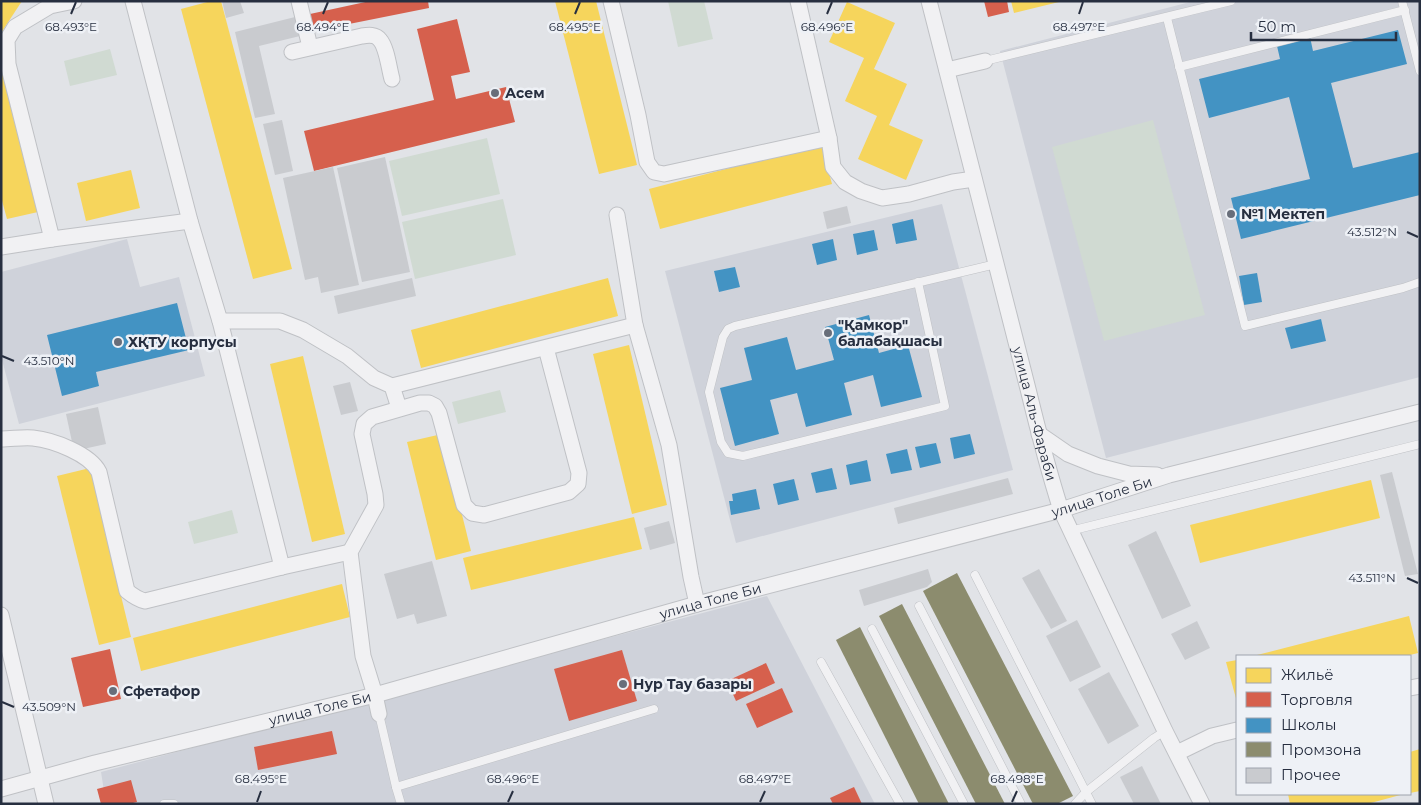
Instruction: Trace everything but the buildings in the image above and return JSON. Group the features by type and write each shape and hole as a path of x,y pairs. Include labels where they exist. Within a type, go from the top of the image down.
{"street":[{"path":"52,238 8,64 6,40 15,27 31,16 50,6 74,1"},
{"path":"133,1 190,221 220,321 282,567"},
{"path":"299,1 310,47"},
{"path":"611,1 647,162 654,172 664,174 829,138"},
{"path":"798,1 829,138 833,167 845,182 861,191 882,198 909,194 954,182 974,179"},
{"name":"улица Аль-Фараби","path":"929,1 1051,481 1070,531 1165,731 1202,804"},
{"path":"292,52 369,34 380,40 392,79"},
{"path":"947,70 985,61"},
{"path":"618,215 635,325 669,445 697,604"},
{"path":"1,247 52,238 190,221"},
{"path":"220,321 280,321 288,324 303,330 347,356 374,378 392,386 635,325"},
{"path":"379,714 363,656 350,552 376,505 362,434 364,424 372,416 399,408 429,402 435,406 439,413 464,505 472,513 484,515 569,492 578,484 579,473 546,348"},
{"path":"392,386 399,408"},
{"name":"улица Толе Би","path":"1,789 96,763 375,695 697,604 1061,510 1169,475 1420,412"},
{"path":"1039,434 1068,454 1098,466 1129,474 1169,475"},
{"path":"1,439 33,438 51,442 76,452 96,466 127,591 138,599 145,601 350,552"},
{"path":"1,615 46,804"},
{"path":"1177,753 1212,736 1236,730"}],"lane":[{"path":"985,61 1231,1"},
{"path":"1402,1 1420,71"},
{"path":"1179,67 1405,10"},
{"path":"1167,18 1245,326 1403,288 1420,282"},
{"path":"918,282 945,406 743,456 728,453 721,442 709,392 723,337 728,329 918,282 996,264"},
{"path":"1070,531 1420,444"},
{"path":"975,575 1092,804"},
{"path":"919,606 1021,804"},
{"path":"872,629 964,804"},
{"path":"821,662 900,804"},
{"path":"396,787 654,709"},
{"path":"379,714 401,804"},
{"path":"1075,804 1086,792 1165,731"},
{"path":"164,804 174,804"}],"shaded area":[{"path":"668,1 704,1 713,39 678,47"},
{"name":"№1 Мектеп","path":"1194,1 1420,1 1420,377 1106,458 1000,51"},
{"path":"110,49 117,75 70,86 64,61"},
{"path":"1153,120 1205,315 1104,341 1052,147"},
{"path":"487,138 500,194 402,216 389,161"},
{"path":"503,199 516,255 415,279 402,222"},
{"name":"\"Қамкор\" балабақшасы","path":"942,204 1013,470 736,543 665,271"},
{"path":"127,239 140,287 179,277 205,376 19,424 1,356 1,272"},
{"path":"500,390 506,412 458,424 452,402"},
{"path":"232,510 238,533 194,544 188,522"},
{"name":"Нур Тау базары","path":"767,596 875,804 106,804 101,772"}],"place":[{"name":"Асем","path":"495,93"},
{"name":"№1 Мектеп","path":"1231,214"},
{"name":"\"Қамкор\" балабақшасы","path":"828,333"},
{"name":"ХҚТУ корпусы","path":"118,342"},
{"name":"Нур Тау базары","path":"623,684"},
{"name":"Сфетафор","path":"113,691"}]}
